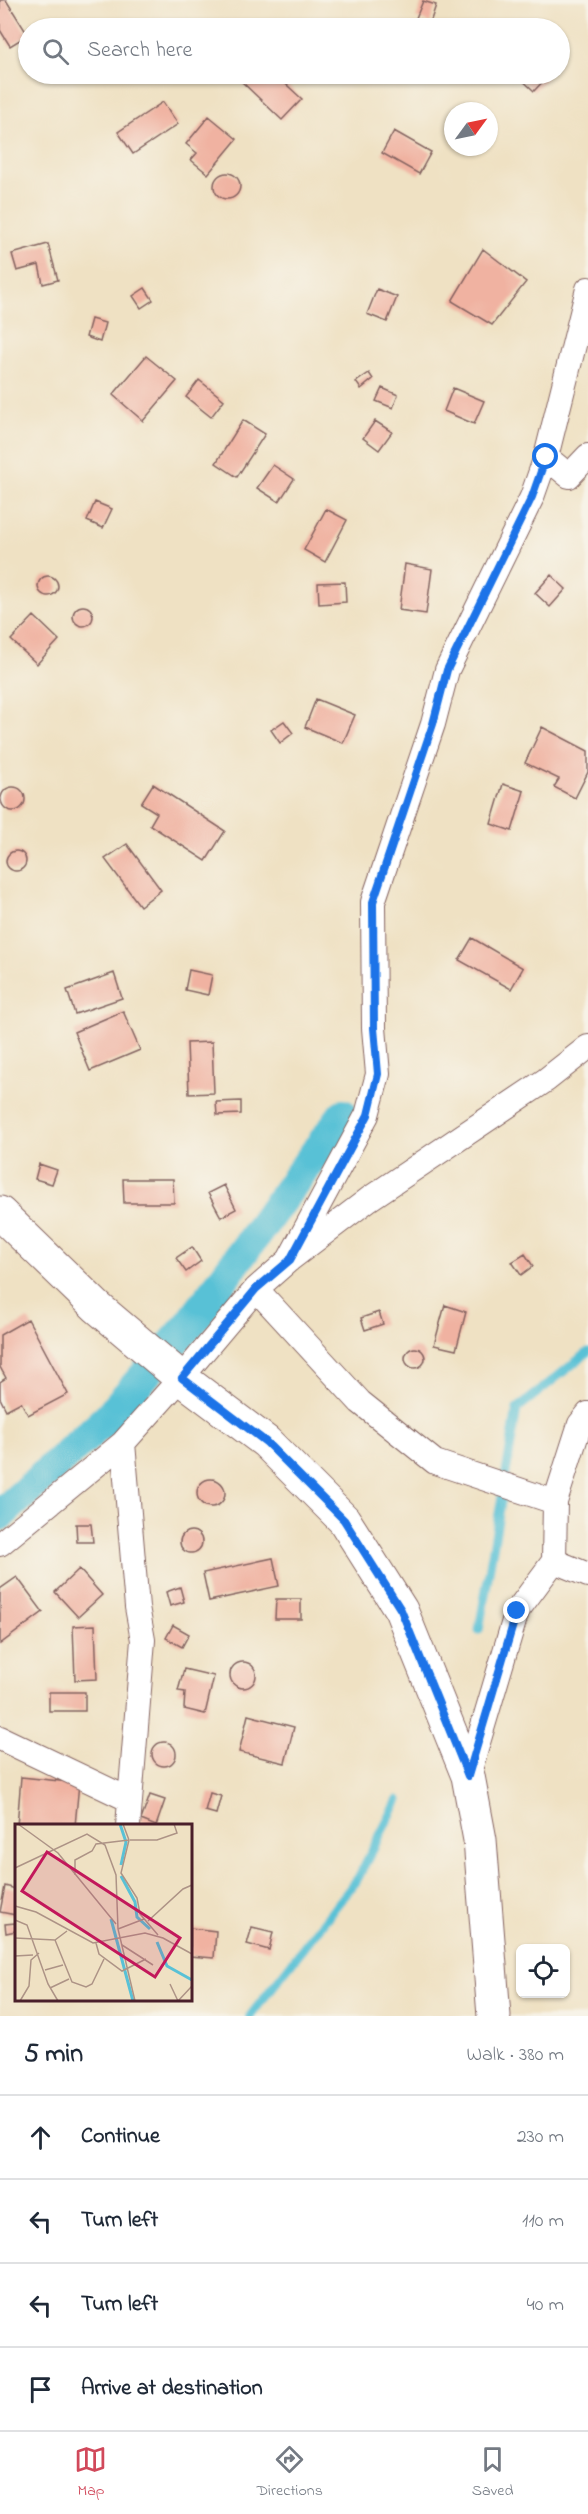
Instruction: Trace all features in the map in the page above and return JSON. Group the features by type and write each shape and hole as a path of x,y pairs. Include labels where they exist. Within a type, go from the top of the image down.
{"street":[{"path":"290,1260 368,1115 378,1074 374,1028 373,902 433,724 447,670 532,497 546,457 588,289"},
{"path":"546,457 569,476 588,456"},
{"path":"0,1544 123,1443 182,1378 256,1289 290,1260 369,1199 546,1080 588,1047"},
{"path":"0,1213 97,1307 182,1378 266,1442 344,1520 401,1610 468,1776 480,1840 494,2016"},
{"path":"256,1289 360,1402 435,1462 492,1479 555,1502"},
{"path":"468,1776 517,1611 554,1562 555,1502 580,1424 588,1414"},
{"path":"123,1443 137,1607 143,1640 128,1824"},
{"path":"554,1562 588,1575"},
{"path":"0,1738 130,1800"}],"building":[{"path":"0,0 6,0 18,19 18,41 10,46 0,30"},
{"path":"423,1 436,5 432,18 416,18"},
{"path":"244,84 286,84 302,99 282,120"},
{"path":"527,84 540,84 534,91"},
{"path":"163,102 178,124 133,154 118,132"},
{"path":"209,116 237,139 208,174 191,160 197,153 186,144"},
{"path":"394,131 431,152 419,174 382,153"},
{"path":"227,173 236,177 240,186 236,195 227,199 218,195 214,186 218,177"},
{"path":"48,244 58,280 43,284 39,265 17,271 12,254"},
{"path":"483,249 526,282 492,325 452,301"},
{"path":"145,288 153,300 141,308 133,296"},
{"path":"377,289 397,297 387,322 367,314"},
{"path":"91,319 105,323 100,342 86,337"},
{"path":"146,356 177,381 143,421 113,395"},
{"path":"369,373 373,379 361,389 356,382"},
{"path":"199,380 224,400 211,417 186,397"},
{"path":"382,388 398,395 393,408 376,401"},
{"path":"453,388 484,401 474,424 444,411"},
{"path":"243,420 265,434 237,477 216,463"},
{"path":"375,421 392,432 379,450 363,438"},
{"path":"273,465 294,479 279,502 257,488"},
{"path":"95,502 112,509 103,528 87,521"},
{"path":"326,509 347,520 325,562 304,550"},
{"path":"405,564 432,569 426,614 399,610"},
{"path":"551,575 566,589 550,607 535,593"},
{"path":"48,576 55,579 58,586 55,593 48,596 41,593 38,586 41,579"},
{"path":"345,582 346,602 319,604 318,583"},
{"path":"83,606 90,609 93,616 90,623 83,626 76,623 73,616 76,609"},
{"path":"34,616 59,640 37,664 11,640"},
{"path":"316,699 355,715 343,743 305,727"},
{"path":"284,721 293,733 280,743 271,730"},
{"path":"542,727 588,751 588,772 575,798 554,787 559,779 525,763"},
{"path":"153,784 225,831 206,861 150,825 157,813 141,803"},
{"path":"503,784 524,791 512,831 491,824"},
{"path":"13,787 18,788 24,794 24,804 18,810 13,811 8,810 2,804 1,799 2,794 8,788"},
{"path":"127,844 161,890 140,906 105,859"},
{"path":"12,851 20,851 26,857 26,865 20,871 12,871 6,865 6,857"},
{"path":"472,938 523,968 511,989 459,960"},
{"path":"189,970 212,975 208,995 185,990"},
{"path":"114,973 122,998 75,1014 67,990"},
{"path":"123,1011 140,1050 90,1071 74,1032"},
{"path":"212,1042 214,1093 189,1094 187,1043"},
{"path":"241,1101 241,1114 217,1115 216,1102"},
{"path":"39,1164 57,1170 52,1184 35,1179"},
{"path":"123,1179 173,1179 174,1203 124,1203"},
{"path":"224,1185 236,1209 221,1217 208,1193"},
{"path":"192,1247 201,1261 186,1272 176,1258"},
{"path":"525,1254 533,1266 521,1275 512,1262"},
{"path":"445,1305 466,1312 456,1350 434,1345"},
{"path":"379,1312 383,1324 365,1330 361,1318"},
{"path":"28,1319 68,1394 28,1415 21,1402 6,1410 0,1398 0,1382 6,1378 0,1367 0,1335"},
{"path":"415,1348 422,1351 425,1358 422,1365 415,1368 408,1365 405,1358 408,1351"},
{"path":"211,1479 221,1483 225,1493 221,1503 211,1507 201,1503 197,1493 201,1483"},
{"path":"76,1524 91,1524 93,1542 77,1542"},
{"path":"191,1531 199,1534 202,1542 199,1550 191,1553 183,1550 180,1542 183,1534"},
{"path":"273,1558 279,1586 209,1601 203,1573"},
{"path":"79,1569 102,1595 78,1617 55,1592"},
{"path":"17,1577 43,1612 0,1644 0,1589"},
{"path":"180,1587 184,1602 170,1606 166,1592"},
{"path":"276,1599 301,1599 301,1619 275,1619"},
{"path":"95,1625 97,1679 75,1680 73,1626"},
{"path":"173,1625 189,1634 182,1647 166,1638"},
{"path":"243,1662 252,1666 256,1675 252,1684 243,1688 234,1684 230,1675 234,1666"},
{"path":"184,1669 214,1676 205,1714 184,1709 185,1692 178,1691"},
{"path":"49,1692 85,1692 85,1711 49,1711"},
{"path":"248,1715 294,1727 285,1763 239,1752"},
{"path":"164,1742 169,1743 175,1749 175,1759 169,1765 164,1766 159,1765 153,1759 152,1754 153,1749 159,1743"},
{"path":"21,1777 79,1783 75,1824 17,1824"},
{"path":"210,1793 221,1796 216,1814 205,1811"},
{"path":"150,1795 165,1800 157,1824 141,1820"},
{"path":"5,1886 15,1889 15,1915 0,1912"},
{"path":"15,1923 15,1931 6,1933 5,1924"},
{"path":"252,1927 273,1932 269,1950 247,1944"},
{"path":"192,1928 216,1931 214,1958 192,1956"}],"waterway":[{"path":"0,1515 107,1418 191,1323 343,1115"},
{"path":"479,1630 517,1409 588,1352"},
{"path":"250,2016 358,1878 398,1800"}],"route":[{"path":"517,1611 468,1776 401,1610 344,1520 266,1442 182,1378 256,1289 290,1260 368,1115 378,1074 374,1028 373,902 433,724 447,670 532,497 546,457"}]}
